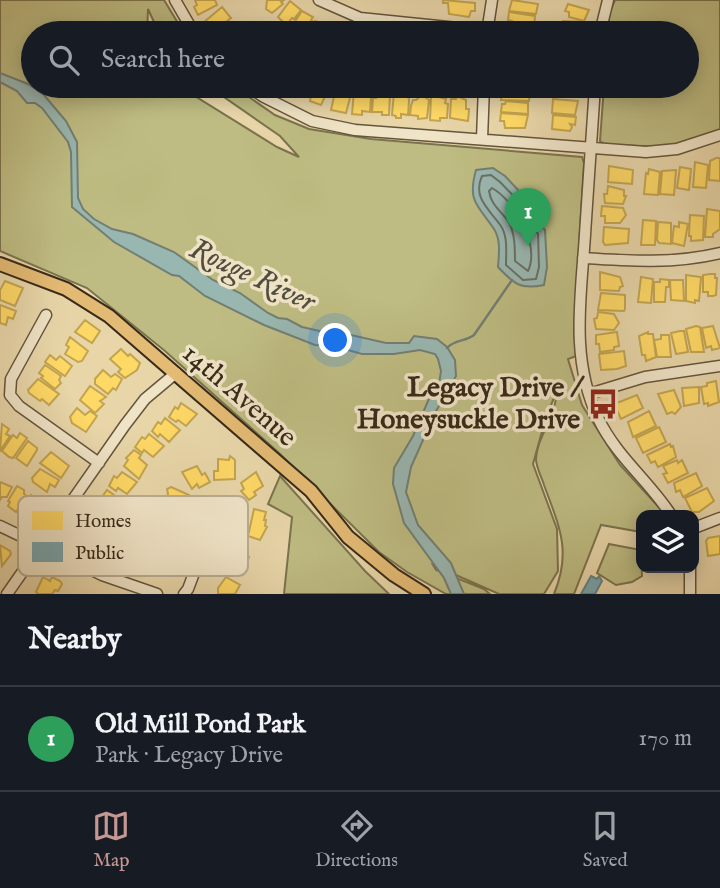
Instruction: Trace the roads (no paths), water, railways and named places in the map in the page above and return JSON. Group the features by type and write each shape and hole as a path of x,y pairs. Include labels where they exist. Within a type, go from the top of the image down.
{"main road":[{"name":"14th Avenue","path":"0,264 66,289 109,316 311,491 348,537 394,575 424,594"}],"street":[{"path":"175,0 187,21"},
{"path":"319,0 360,18 387,21"},
{"path":"489,21 492,0"},
{"path":"603,21 608,0"},
{"path":"269,98 299,115 325,124 374,132 646,152 677,149 720,135"},
{"path":"482,139 484,98"},
{"path":"594,98 578,324 581,364 599,421 612,442 667,510"},
{"path":"583,258 668,262 720,253"},
{"path":"46,315 11,379 10,395 19,406 100,463"},
{"path":"589,394 645,377 720,366"},
{"path":"77,496 145,398 176,373"},
{"path":"699,526 720,518"},
{"path":"0,526 18,535"},
{"path":"690,594 691,573"},
{"path":"7,594 20,576"},
{"path":"105,576 157,594"},
{"path":"184,594 193,576"}],"water":[{"path":"0,73 21,81 21,96 17,91 0,82"},
{"path":"23,98 47,98 66,121 77,142 78,198 83,209 94,219 112,229 133,234 174,252 213,280 240,293 268,313 302,327 386,343 409,343 414,336 437,339 447,347 455,360 456,376 435,413 411,467 406,492 418,525 451,563 464,594 451,594 444,578 404,523 393,484 394,468 439,384 441,371 435,354 420,350 394,354 362,354 334,346 315,345 264,325 205,296 179,276 172,275 114,242 72,207 71,152 68,142 42,108 35,103 27,103"},
{"path":"493,168 505,176 538,211 537,221 545,230 547,267 544,285 523,286 509,278 498,267 498,238 479,208 473,189 476,170"}],"waterway":[{"path":"447,348 474,335 512,280"}],"place":[{"name":"Old Mill Pond Park","path":"528,246"},
{"name":"Legacy Drive / Honeysuckle Drive","path":"603,404"}],"water label":[{"name":"Rouge River","path":"252,276"}]}
